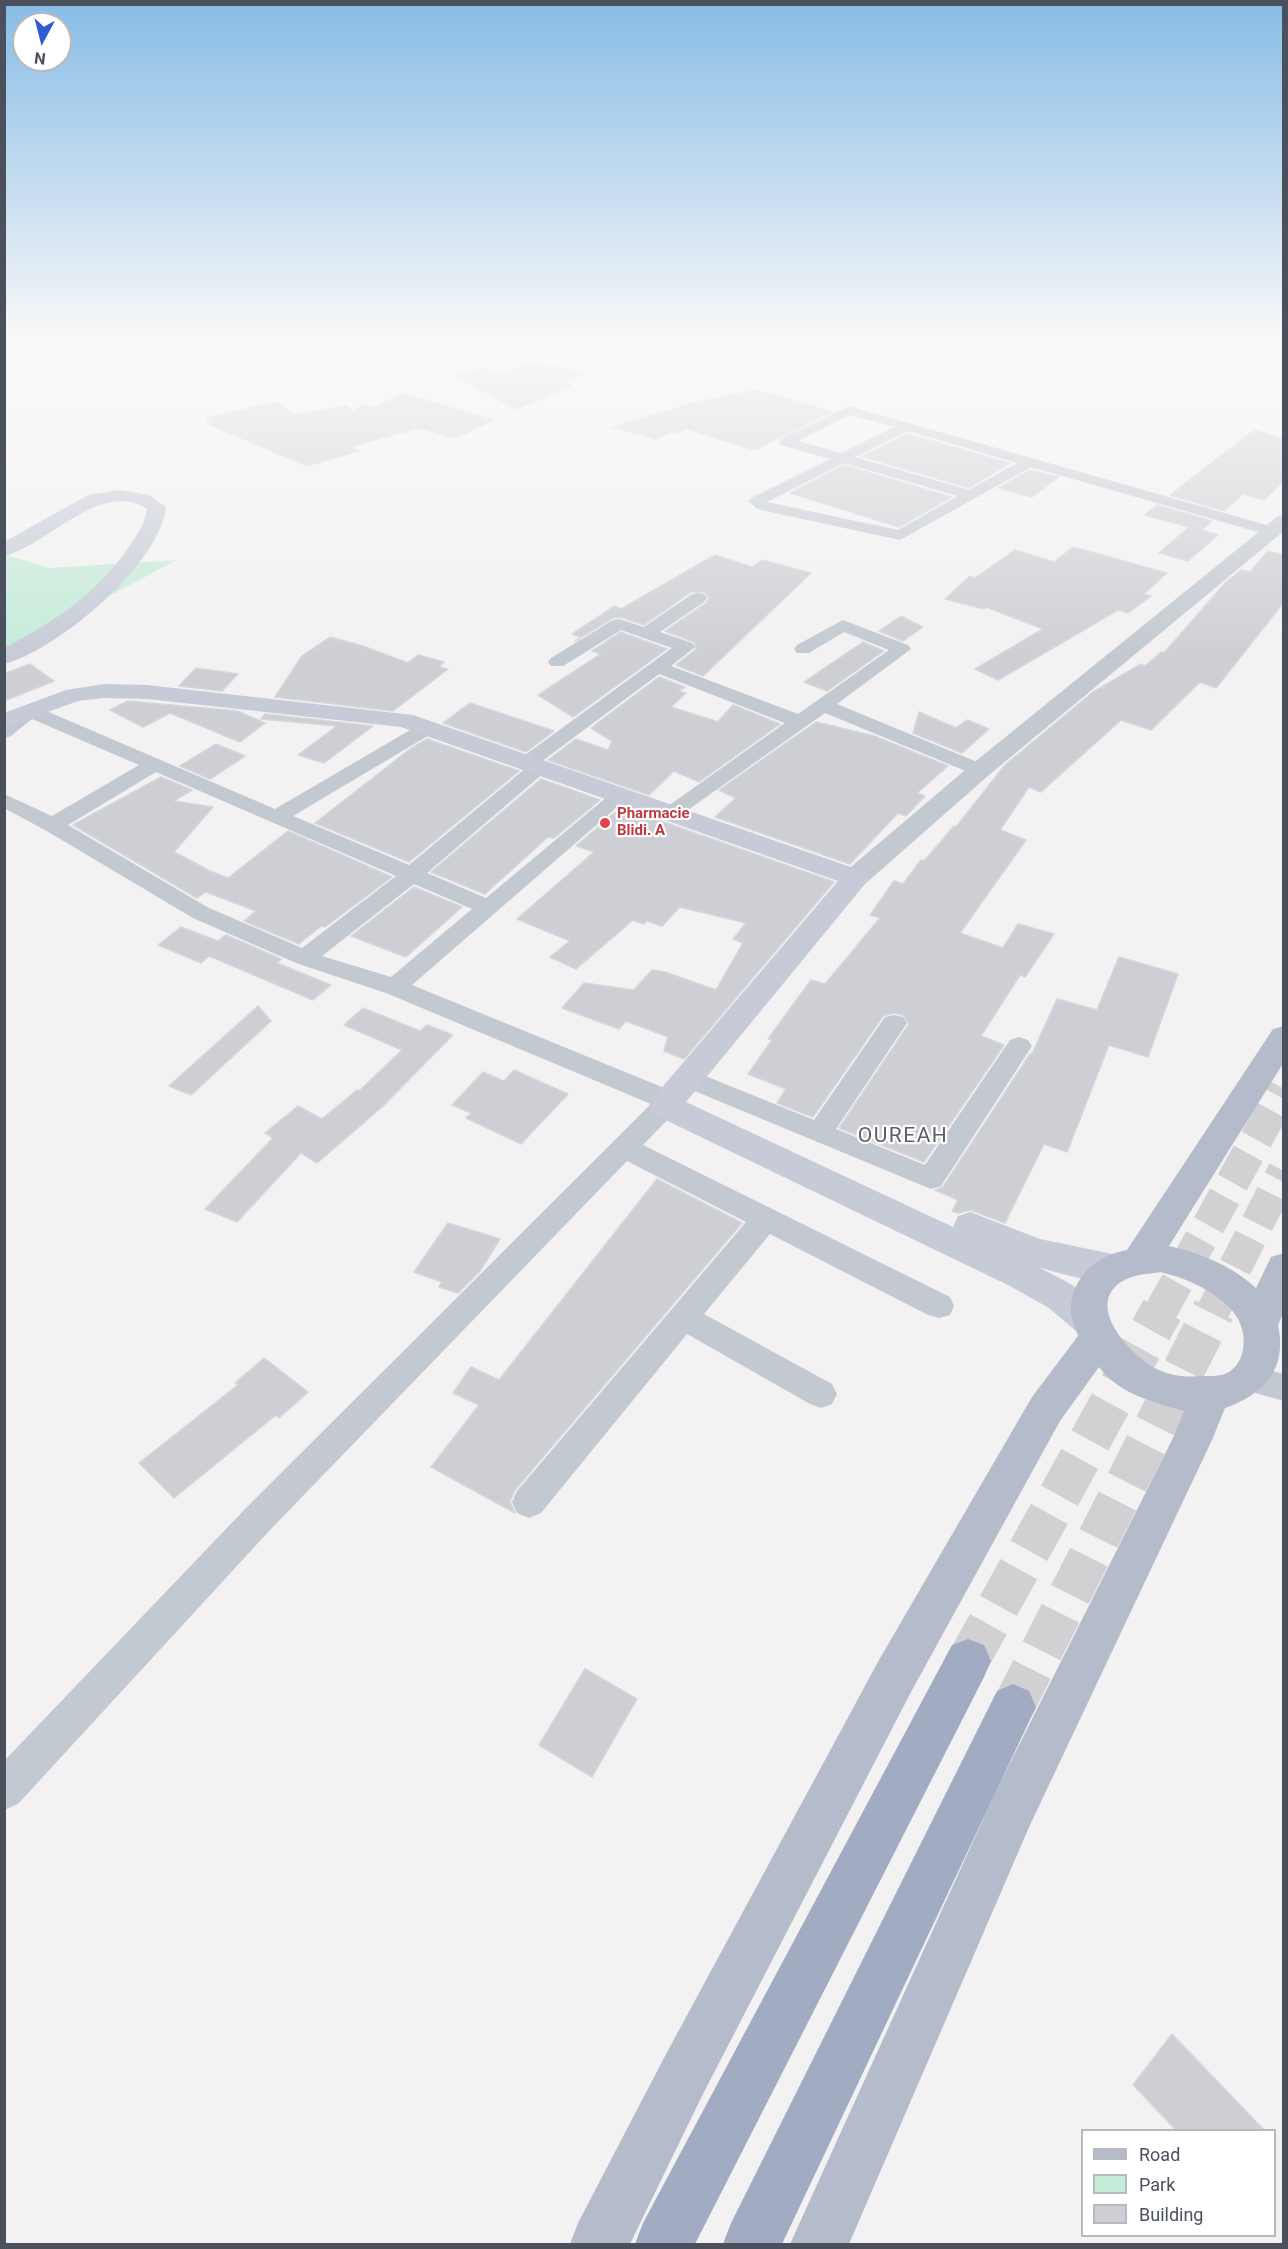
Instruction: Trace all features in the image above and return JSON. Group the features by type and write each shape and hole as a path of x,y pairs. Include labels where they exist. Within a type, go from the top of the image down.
{"highway":[{"path":"664,2244 968,1661"},
{"path":"753,2244 1013,1707"}],"main road":[{"path":"4,550 95,499 130,496 148,501 157,507 156,518 136,553 112,582 80,612 4,657"},
{"path":"4,721 74,695 104,691 147,692 405,720 855,878 675,1095"},
{"path":"599,2244 700,2046 895,1676 1046,1408 1093,1330 1089,1299 1098,1280 1127,1263 1168,1219 1284,1036"},
{"path":"675,1095 1006,1242 1051,1257 1127,1263 1180,1261 1201,1268 1221,1279 1250,1308 1268,1340"},
{"path":"675,1095 1062,1297 1093,1330 1112,1360 1133,1376 1158,1389 1184,1395 1229,1387"},
{"path":"819,2244 1012,1808 1192,1440 1229,1387 1257,1368 1268,1340 1284,1267"}],"street":[{"path":"804,447 970,495"},
{"path":"865,447 756,501 761,505 900,535 1029,462"},
{"path":"976,447 1278,526"},
{"path":"855,878 1130,645 1278,526"},
{"path":"647,633 698,598"},
{"path":"304,958 411,875 533,764 686,647 619,624 557,662"},
{"path":"671,813 825,706 902,649 843,626 803,649"},
{"path":"657,667 801,722"},
{"path":"825,706 980,770"},
{"path":"4,732 30,711 488,907"},
{"path":"276,817 429,727"},
{"path":"53,825 154,764"},
{"path":"395,987 621,795"},
{"path":"4,800 53,825 201,913 304,958 395,987 675,1095 819,1133 931,1179 1019,1046"},
{"path":"819,1133 894,1023"},
{"path":"4,1790 258,1519 675,1095"},
{"path":"625,1148 939,1306"},
{"path":"529,1502 766,1218"},
{"path":"683,1317 820,1394"},
{"path":"1229,1387 1284,1388"}],"green space":[{"path":"5,555 50,568 177,560 5,651"}],"building":[{"path":"262,447 350,447 359,451 307,466"},
{"path":"745,447 761,447 755,450"},
{"path":"880,447 954,447 1010,463 969,488 861,456"},
{"path":"1232,447 1284,447 1284,481 1264,500 1243,494 1224,511 1170,495"},
{"path":"844,465 952,497 899,527 790,493"},
{"path":"1030,470 1059,477 1032,497 998,488"},
{"path":"1157,505 1212,521 1202,530 1218,535 1188,561 1159,553 1189,527 1144,515"},
{"path":"1073,547 1167,573 1144,594 1151,596 1128,613 1118,610 998,680 975,669 1043,629 986,607 984,609 945,599 970,576 975,578 1015,550 1054,562"},
{"path":"1268,551 1284,555 1284,602 1216,688 1200,682 1151,730 1121,720 1041,792 1029,787 1000,830 1026,840 960,933 1003,948 1018,924 1054,934 1025,977 1020,975 981,1036 1004,1045 924,1162 839,1128 909,1024 903,1015 894,1013 883,1016 813,1117 777,1103 786,1089 748,1074 772,1040 768,1039 811,980 825,984 880,918 870,915 894,881 903,884 921,860 924,861 954,826 956,827 1005,765 1093,692 1141,664 1145,666 1161,652 1164,653 1225,583 1241,570 1250,572"},
{"path":"715,555 752,567 762,560 811,573 703,676 676,665 696,649 694,642 665,631 706,603 709,598 704,592 691,592 644,625 620,617 613,618 575,641 581,637 572,634 615,606 621,609"},
{"path":"901,616 923,627 903,641 879,631"},
{"path":"621,632 667,649 573,717 538,695 601,654 592,651"},
{"path":"330,637 363,646 408,663 418,655 444,662 439,667 448,669 393,711 275,697 302,656"},
{"path":"863,642 884,651 827,691 804,682"},
{"path":"30,664 54,681 4,701 4,674"},
{"path":"196,668 238,674 222,691 179,686"},
{"path":"659,677 685,687 678,691 686,693 671,707 718,722 733,705 780,724 699,782 674,771 649,795 548,760 576,739 608,750 612,741 591,728"},
{"path":"128,701 237,711 265,723 240,742 170,713 143,727 110,710"},
{"path":"470,703 554,731 526,752 443,723"},
{"path":"919,712 956,728 967,720 989,729 962,753 913,733"},
{"path":"265,714 373,726 324,763 298,755 337,726 261,719"},
{"path":"816,722 874,736 948,766 917,793 925,796 906,816 898,813 850,864 715,817 736,798 719,790"},
{"path":"427,739 519,771 409,862 315,823 410,749"},
{"path":"216,744 245,756 210,779 180,766"},
{"path":"161,777 192,790 174,801 213,807 174,852 210,871 228,878 288,831 392,877 299,944 244,921 256,911 206,892 197,898 73,825"},
{"path":"541,779 600,800 554,838 548,837 485,894 431,872"},
{"path":"621,807 834,882 684,1059 664,1051 668,1037 626,1021 619,1029 562,1008 584,983 634,990 652,970 665,972 716,990 743,943 733,939 746,923 680,907 662,926 647,921 644,924 633,920 576,969 550,957 570,941 517,919 594,852 576,846"},
{"path":"414,887 462,907 406,957 351,936"},
{"path":"181,927 218,941 226,935 281,959 277,963 331,985 313,1000 209,956 201,963 158,945"},
{"path":"1119,957 1178,974 1148,1057 1109,1045 1067,1152 1044,1144 1005,1223 971,1210 958,1213 952,1211 958,1200 935,1190 943,1187 1032,1054 1057,999 1097,1010"},
{"path":"258,1006 271,1021 191,1095 169,1086"},
{"path":"363,1008 420,1031 427,1025 453,1035 382,1107 317,1163 301,1153 237,1222 205,1209 273,1138 265,1133 298,1106 322,1119 357,1090 359,1091 402,1050 344,1025"},
{"path":"514,1070 568,1094 521,1144 466,1118 471,1113 452,1105 483,1072 504,1081"},
{"path":"657,1179 742,1223 515,1490 510,1501 515,1513 431,1467 479,1405 453,1393 471,1367 499,1380"},
{"path":"448,1223 500,1239 480,1271 458,1293 439,1287 442,1282 414,1272"},
{"path":"264,1358 308,1392 279,1418 276,1415 174,1498 139,1463 238,1385 235,1383"},
{"path":"585,1669 637,1699 592,1777 539,1745"},
{"path":"1172,2034 1263,2129 1175,2129 1133,2085"}],"tunnel":[{"path":"1161,1311 1284,1089"},
{"path":"1213,1311 1284,1171"},
{"path":"968,1661 1162,1310"},
{"path":"1013,1707 1214,1310"}],"place":[{"name":"Pharmacie Blidi. A","path":"605,823"}],"district":[{"name":"OUREAH","path":"903,1137"}]}
